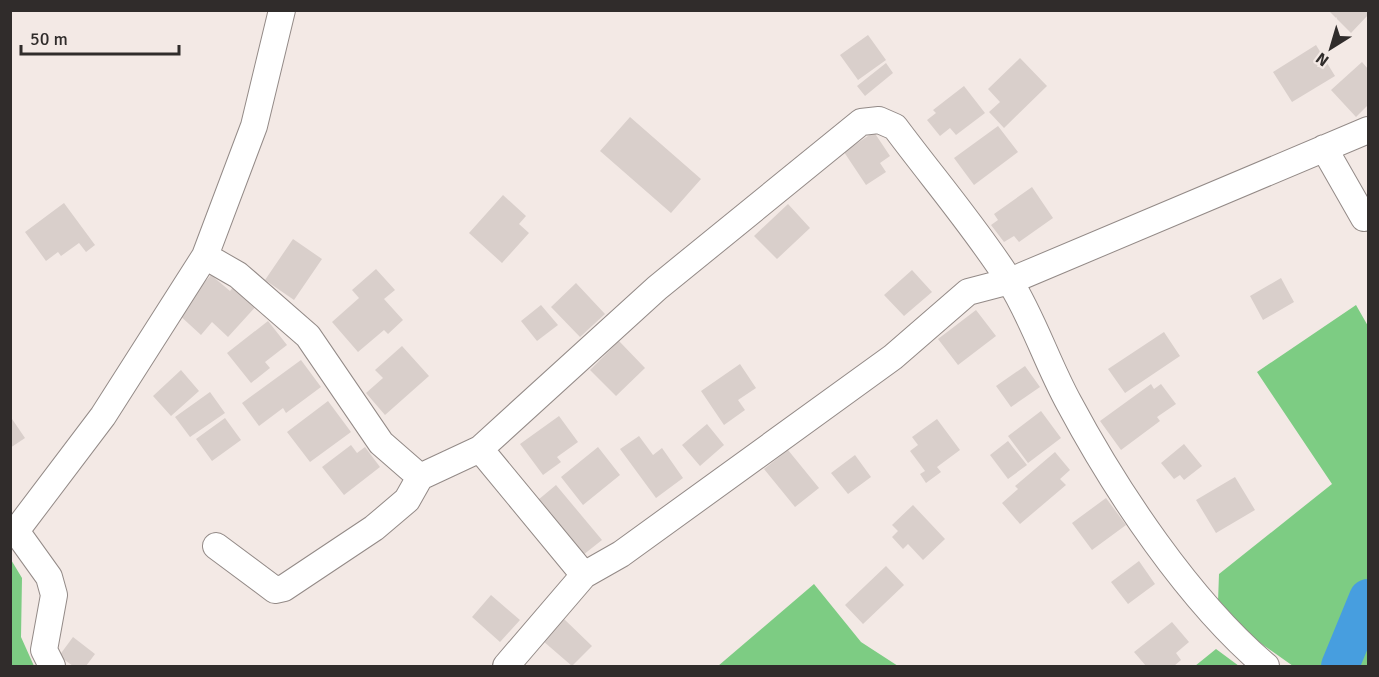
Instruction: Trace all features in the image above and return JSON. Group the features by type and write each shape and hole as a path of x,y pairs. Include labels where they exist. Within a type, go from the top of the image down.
{"street":[{"path":"52,666 44,650 54,595 49,577 13,530 104,416 206,256 254,126 282,10"},
{"path":"216,546 275,590 284,588 374,528 407,500 420,477 480,449 657,288 861,122 879,120 895,128 1010,281 1069,403 1120,489 1179,573 1234,639 1266,666"},
{"path":"506,666 584,575 621,554 893,357 968,292 1010,281 1368,130"},
{"path":"1324,148 1364,218"},
{"path":"206,256 238,275 308,336 381,443 420,477"},
{"path":"480,449 584,575"}],"green space":[{"path":"1356,305 1368,326 1368,666 1293,666 1249,635 1218,602 1219,574 1332,484 1257,372"},
{"path":"10,558 22,578 21,637 34,666 11,666"},
{"path":"814,584 861,642 898,666 718,666"},
{"path":"1216,649 1239,666 1195,666"}],"building":[{"path":"1328,10 1368,10 1368,15 1351,33"},
{"path":"868,35 886,60 858,80 840,55"},
{"path":"1316,45 1335,76 1292,102 1273,72"},
{"path":"1020,58 1047,86 1004,128 989,112 1000,102 988,89"},
{"path":"1362,62 1368,69 1368,105 1356,117 1331,90"},
{"path":"886,63 893,73 865,96 857,86"},
{"path":"964,86 985,113 956,135 950,128 940,136 927,120 936,113 933,110"},
{"path":"630,117 701,179 671,213 600,151"},
{"path":"998,126 1018,152 974,185 954,158"},
{"path":"874,132 890,156 880,163 886,172 866,185 844,152"},
{"path":"1032,187 1053,218 1019,242 1014,236 1004,242 991,225 998,220 994,214"},
{"path":"503,195 526,216 519,224 529,233 502,263 469,233"},
{"path":"64,203 95,245 86,252 79,243 61,256 58,252 46,261 25,232"},
{"path":"788,204 810,228 777,259 754,236"},
{"path":"293,239 322,259 294,300 265,280"},
{"path":"376,269 395,290 384,299 403,320 388,334 384,330 358,352 332,322 359,298 352,290"},
{"path":"912,270 932,292 904,316 884,295"},
{"path":"211,275 230,291 236,284 258,304 228,337 212,322 201,335 177,313"},
{"path":"1281,278 1294,302 1263,320 1250,296"},
{"path":"576,283 605,314 580,337 551,307"},
{"path":"541,305 558,325 537,341 521,321"},
{"path":"976,310 996,336 958,365 938,339"},
{"path":"268,321 287,345 265,362 270,368 251,383 227,353"},
{"path":"1164,332 1180,356 1125,393 1108,369"},
{"path":"619,341 645,368 616,396 590,370"},
{"path":"402,346 429,376 385,415 366,393 383,378 375,370"},
{"path":"301,360 321,387 286,413 283,408 259,426 242,403"},
{"path":"740,364 756,388 738,400 745,410 724,425 701,391"},
{"path":"1025,366 1040,387 1011,407 996,386"},
{"path":"181,370 199,391 171,416 153,396"},
{"path":"1151,384 1154,389 1161,384 1176,404 1157,417 1160,421 1121,450 1100,421"},
{"path":"210,392 225,413 190,437 175,417"},
{"path":"328,401 351,432 310,462 287,432"},
{"path":"1041,411 1061,438 1028,463 1008,436"},
{"path":"10,416 25,438 10,448"},
{"path":"559,416 578,442 557,457 561,462 543,475 520,444"},
{"path":"225,418 241,440 212,461 196,439"},
{"path":"937,419 960,450 937,467 941,472 926,483 920,474 925,471 910,451 918,445 912,437"},
{"path":"707,424 724,445 700,466 682,445"},
{"path":"639,436 653,455 662,448 683,478 656,498 620,449"},
{"path":"1008,441 1027,465 1008,479 990,455"},
{"path":"1184,444 1202,466 1184,480 1180,475 1174,479 1161,463"},
{"path":"351,445 357,453 365,447 380,467 344,495 322,467"},
{"path":"598,447 620,475 583,505 561,477"},
{"path":"788,450 819,488 795,507 764,469"},
{"path":"1055,452 1070,470 1060,479 1066,485 1020,524 1002,503 1018,489 1015,486"},
{"path":"855,455 871,477 848,494 831,473"},
{"path":"1235,477 1255,510 1216,533 1196,500"},
{"path":"556,485 602,540 583,555 538,500"},
{"path":"1106,498 1126,525 1092,550 1072,523"},
{"path":"913,505 945,539 923,560 908,544 903,549 892,537 898,531 892,525"},
{"path":"1139,561 1155,584 1128,604 1111,582"},
{"path":"886,566 904,585 863,624 845,605"},
{"path":"491,595 520,620 500,642 472,617"},
{"path":"564,619 592,646 572,666 543,641"},
{"path":"1172,622 1189,642 1176,653 1181,660 1174,666 1146,666 1134,652"},
{"path":"73,637 95,654 86,666 73,666 59,656"}],"waterway":[{"path":"1340,666 1368,598"}]}
